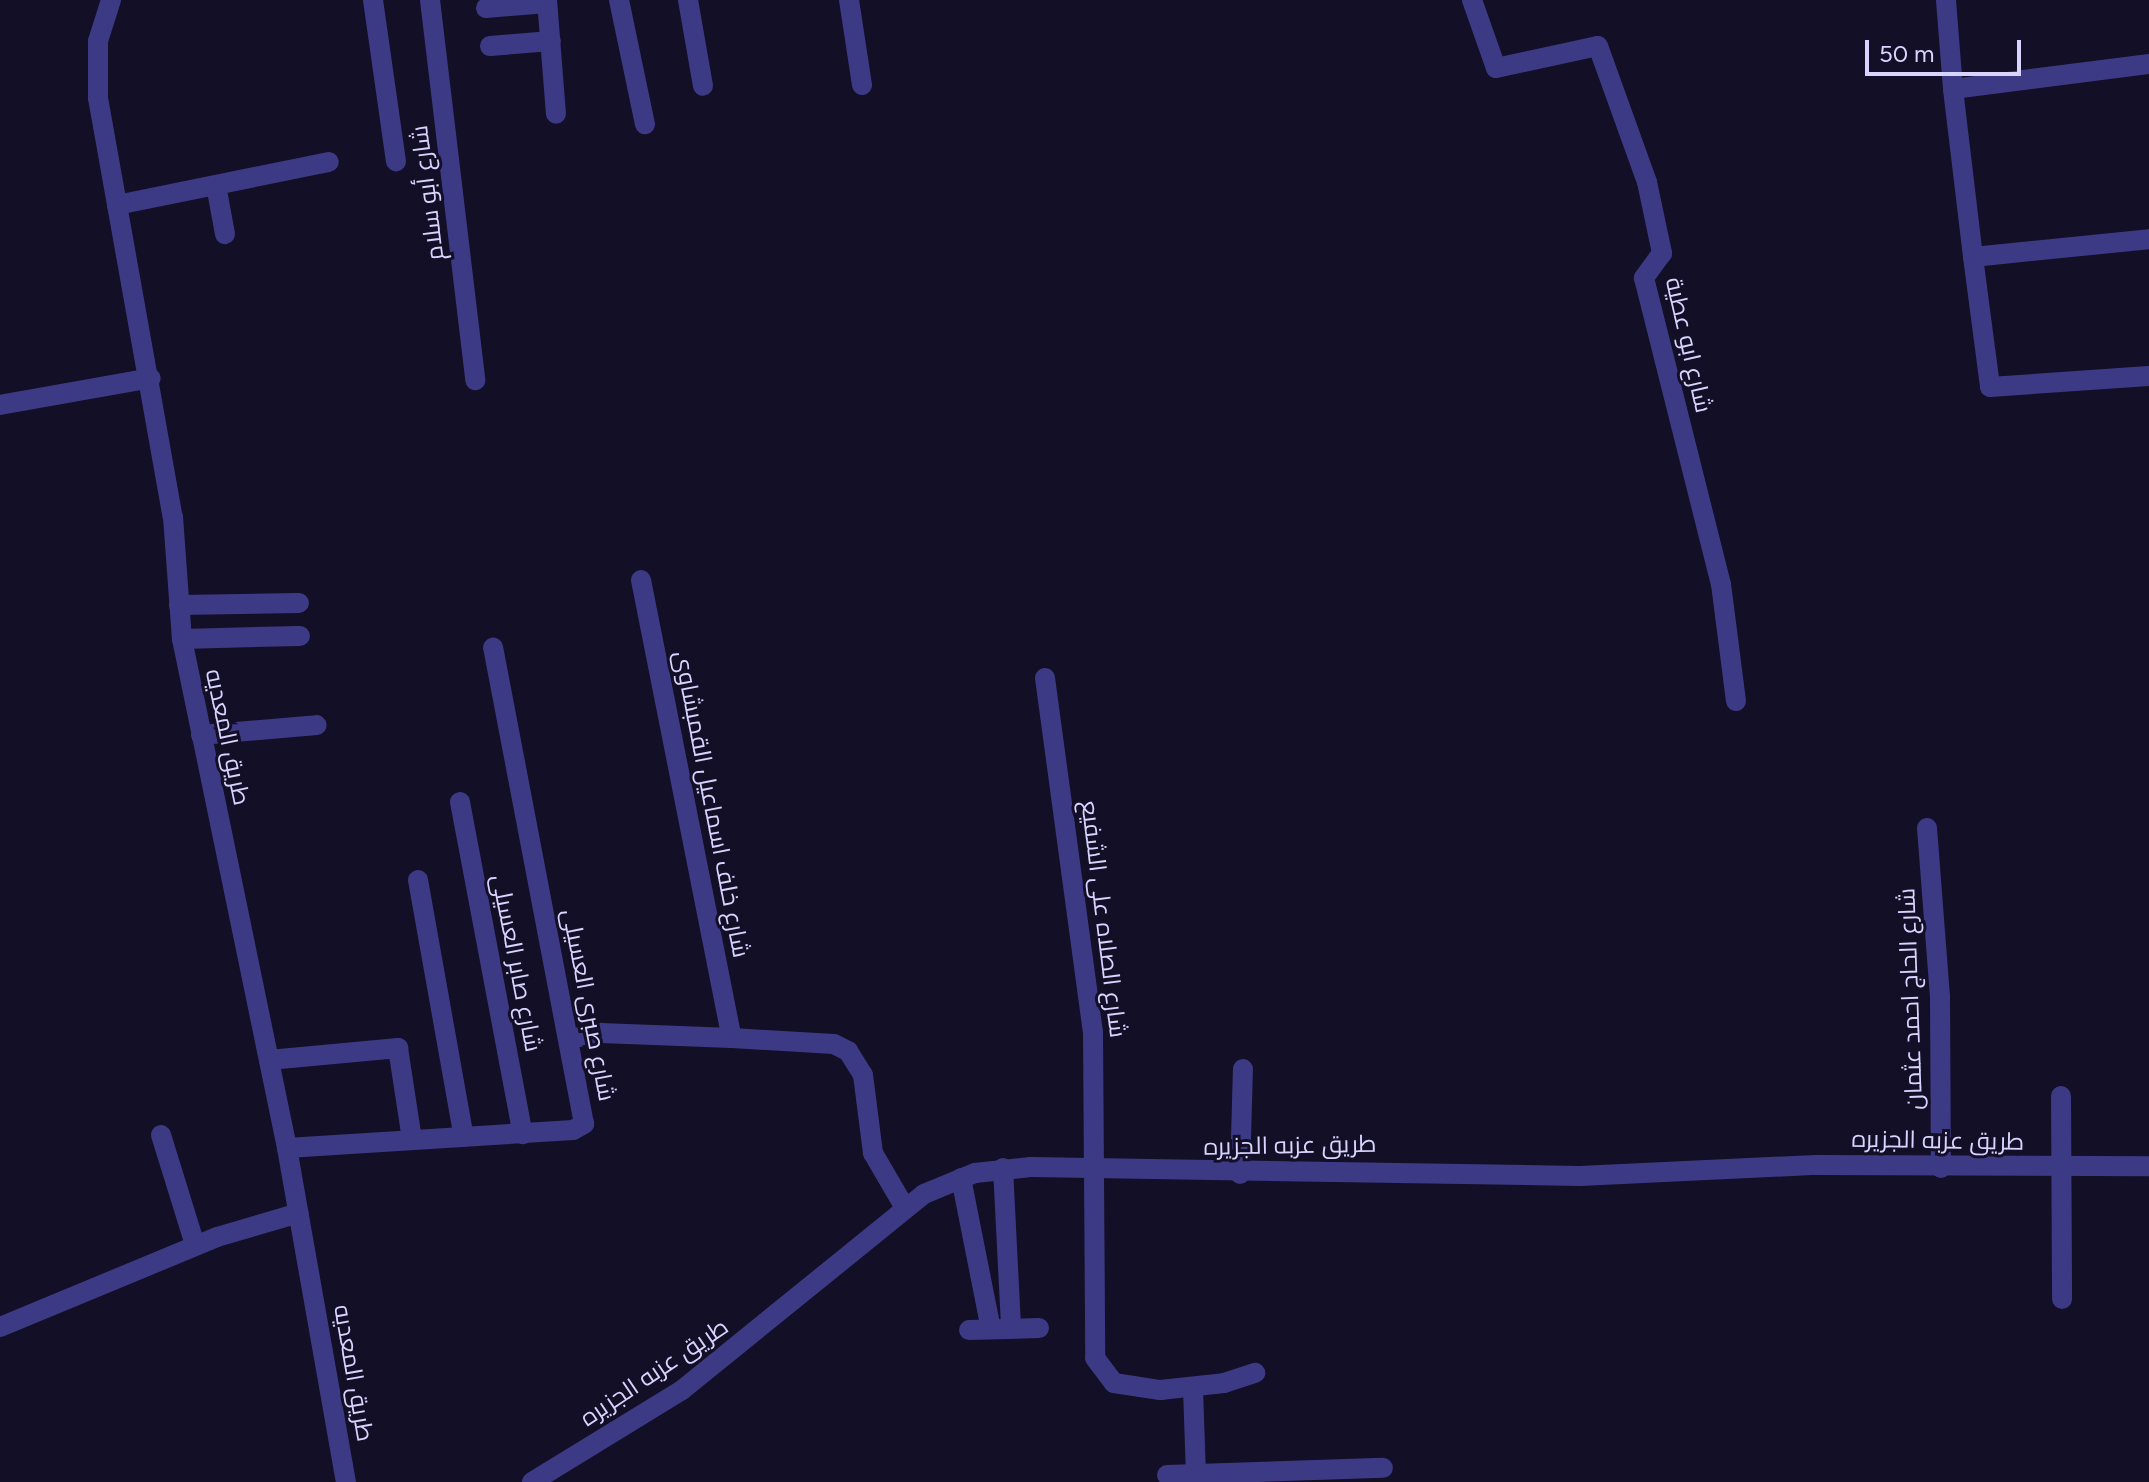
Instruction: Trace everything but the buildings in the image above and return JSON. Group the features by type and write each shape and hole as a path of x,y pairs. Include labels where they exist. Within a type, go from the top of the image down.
{"street":[{"name":"طريق المعديه","path":"111,0 98,41 96,79 151,378 178,548 182,639 287,1148 346,1482"},
{"path":"373,0 396,161"},
{"name":"شارع أبو سلام","path":"430,0 475,380"},
{"path":"619,0 645,124"},
{"path":"688,0 703,86"},
{"path":"849,0 862,85"},
{"name":"شارع ابو عطية","path":"1472,0 1496,68 1598,46 1650,196 1662,253 1644,278 1721,584 1736,701"},
{"path":"1946,0 1953,89 1990,387 2149,376"},
{"path":"486,8 547,2 556,114"},
{"path":"490,46 551,41"},
{"path":"1953,89 2149,64"},
{"path":"117,205 329,162"},
{"path":"216,185 225,234"},
{"path":"1973,257 2149,239"},
{"path":"0,405 151,378"},
{"name":"شارع خلف اسماعيل القمبشاوى","path":"641,580 732,1038"},
{"path":"179,605 299,603"},
{"path":"182,639 300,636"},
{"name":"شارع صبرى العسيلى","path":"287,1148 580,1130 584,1124 493,648"},
{"name":"شارع الصلاه على الشفيع","path":"1045,678 1091,1005 1095,1358 1114,1383 1193,1389 1255,1373"},
{"path":"201,735 317,725"},
{"name":"شارع صابر العسيلى","path":"460,802 523,1134"},
{"name":"شارع الحاج احمد عثمان","path":"1927,828 1940,996 1941,1168"},
{"path":"418,880 464,1137"},
{"path":"569,1039 601,1033 732,1038 834,1044 848,1051 863,1075 873,1153 905,1208"},
{"path":"269,1060 398,1048 412,1140"},
{"path":"1240,1174 1243,1069"},
{"path":"2061,1096 2062,1299"},
{"path":"161,1135 195,1245"},
{"name":"طريق عزبه الجزيره","path":"532,1482 682,1390 905,1208 961,1178 1003,1168 1095,1167 1240,1174 1338,1169 1580,1176 1816,1165 1941,1168 2149,1166"},
{"path":"1001,1329 1003,1168"},
{"path":"961,1178 1001,1329"},
{"path":"0,1327 195,1245 299,1213"},
{"path":"969,1330 1039,1328"},
{"path":"1193,1389 1196,1474"},
{"path":"1167,1475 1196,1474 1229,1478 1383,1468"}]}
